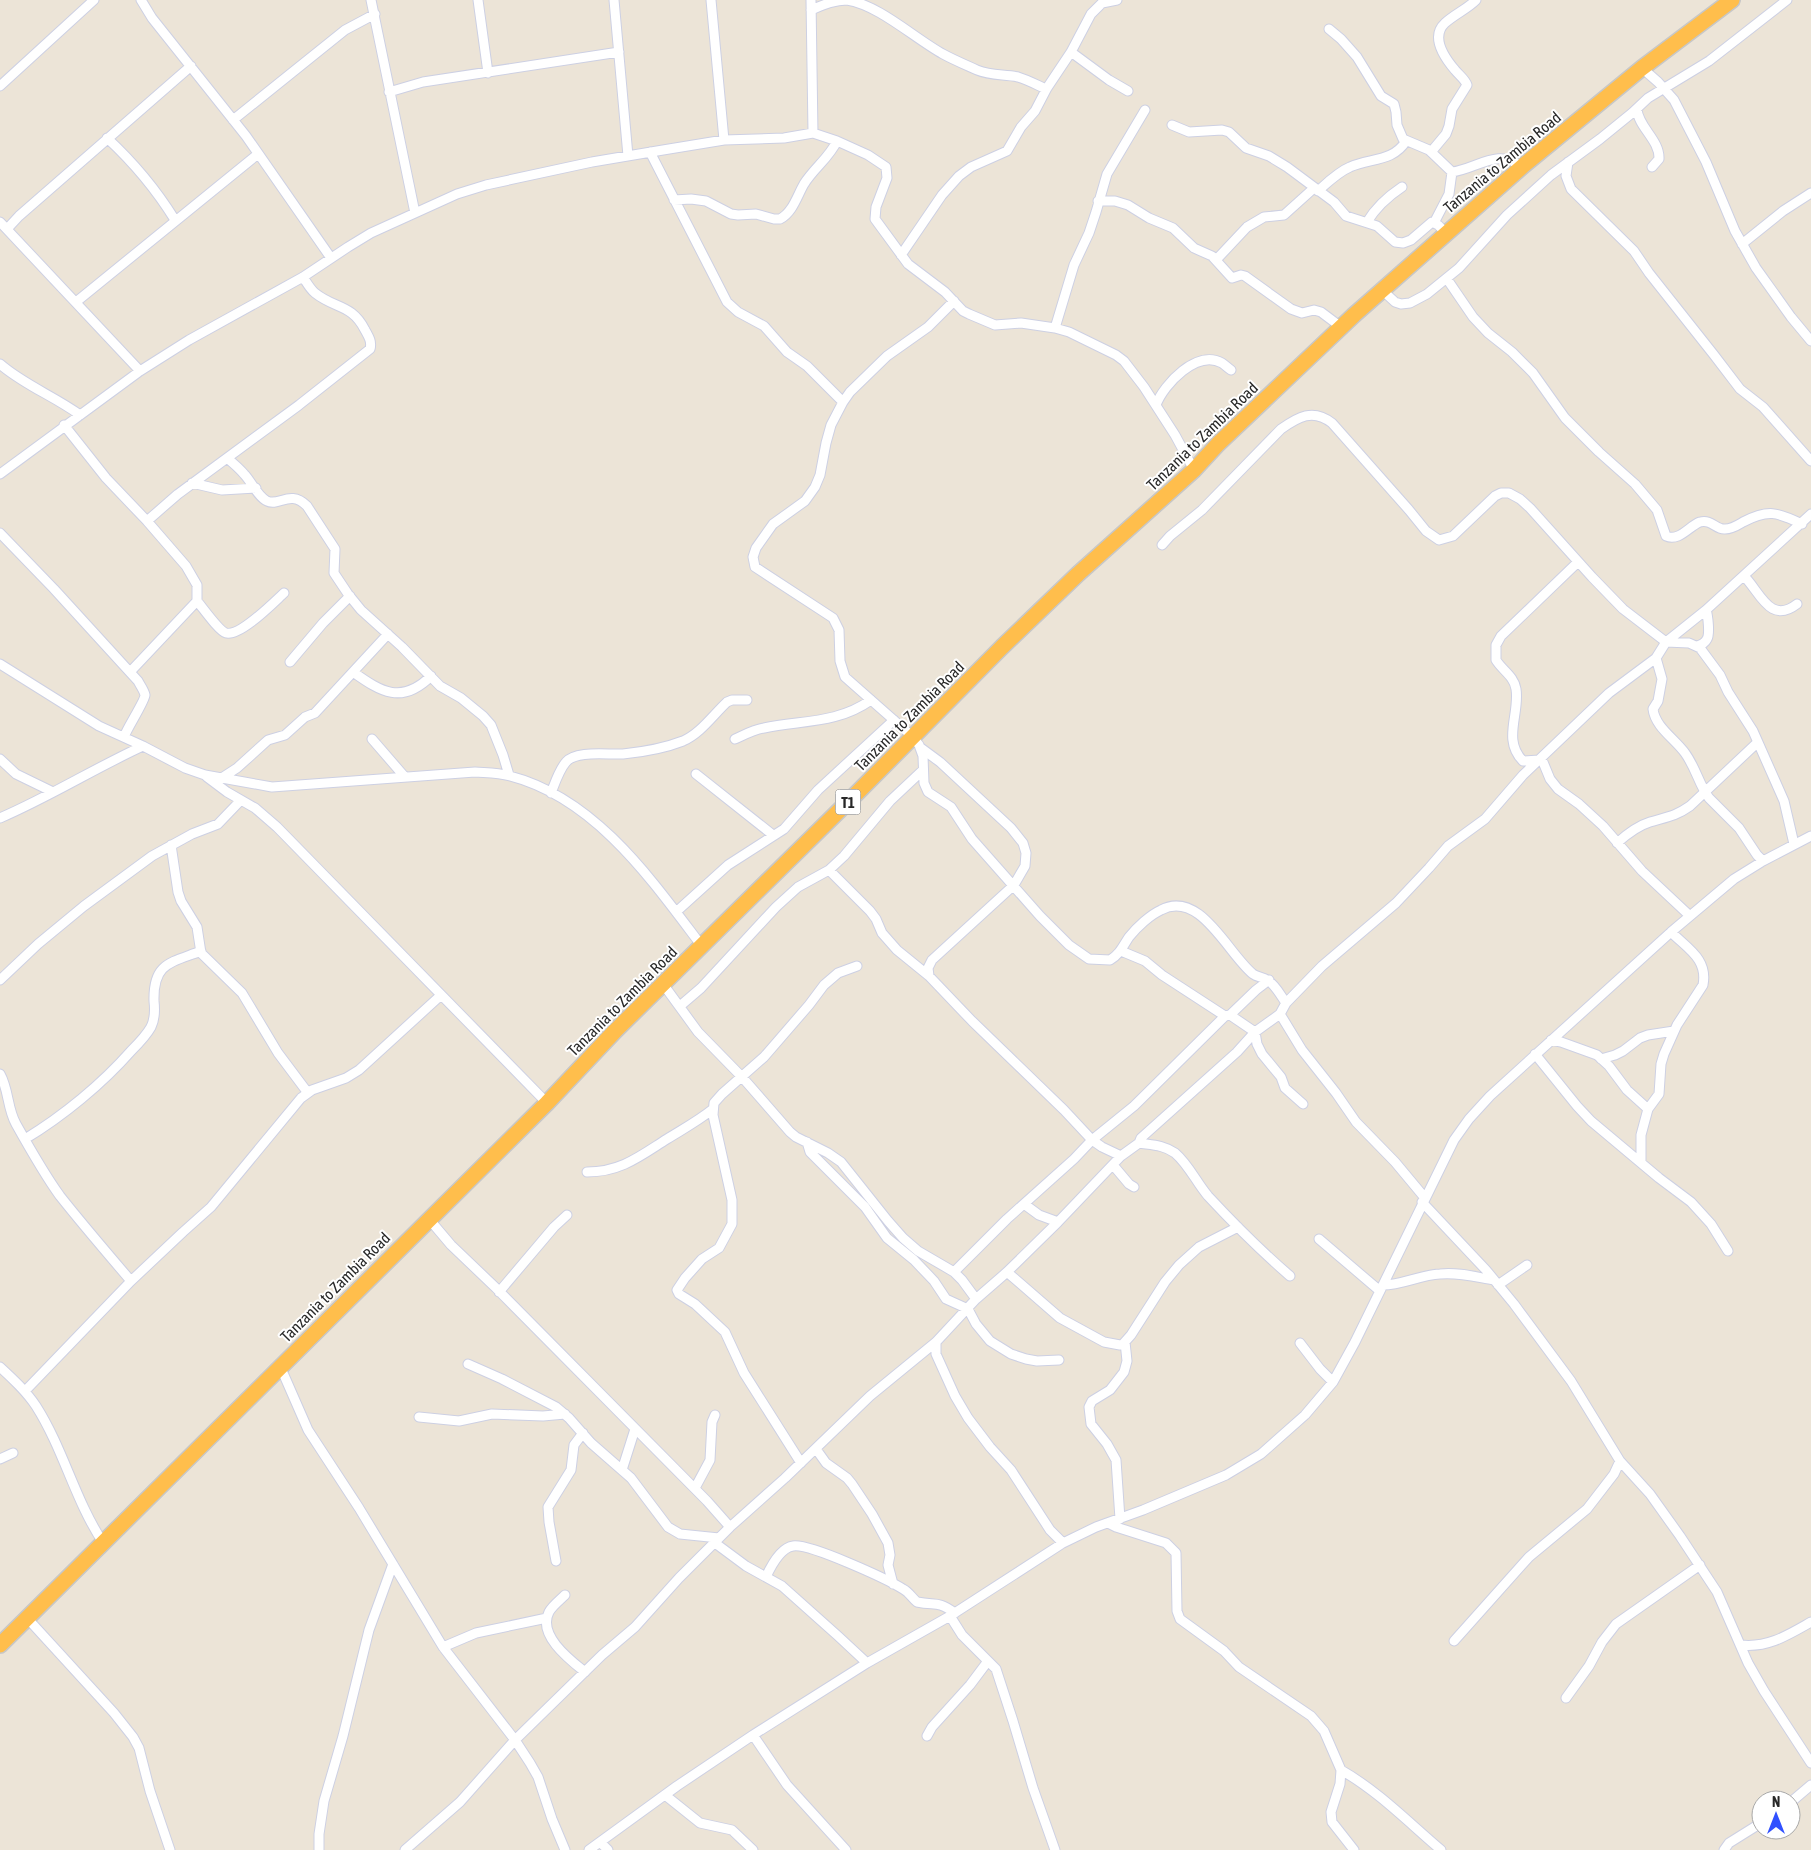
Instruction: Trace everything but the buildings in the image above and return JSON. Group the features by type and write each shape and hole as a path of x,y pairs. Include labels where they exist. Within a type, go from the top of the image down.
{"highway":[{"name":"Tanzania to Zambia Road","path":"0,1645 547,1103 615,1030 701,946 917,743 1002,647 1078,574 1194,470 1218,444 1340,327 1521,167 1642,68 1732,0"}],"street":[{"path":"0,86 94,0"},
{"path":"141,0 152,18 233,120 298,208 331,258"},
{"path":"371,0 415,213"},
{"path":"478,0 488,73"},
{"path":"614,0 628,156"},
{"path":"711,0 724,140"},
{"path":"811,0 813,133"},
{"path":"811,10 827,2 837,0 862,4 880,13 944,55 979,71 1000,76 1016,77 1046,89"},
{"path":"901,255 942,195 959,176 971,167 1007,151 1021,127 1035,111 1046,89 1071,52 1096,8 1102,3 1117,0"},
{"path":"1431,152 1446,134 1452,109 1467,85 1441,48 1438,32 1446,22 1476,0"},
{"path":"1382,290 1400,304 1407,304 1427,294 1473,254 1490,233 1514,209 1568,162 1600,139 1648,98 1709,61 1787,0"},
{"path":"233,120 345,30 375,14"},
{"path":"1329,29 1341,39 1357,58 1381,96 1394,104 1398,130 1406,141 1431,152 1452,172"},
{"path":"389,92 423,82 619,52"},
{"path":"1071,52 1109,80 1128,91"},
{"path":"7,229 18,216 191,66"},
{"path":"1642,68 1674,100 1706,162 1742,244 1770,289 1811,342"},
{"path":"1637,109 1639,119 1658,151 1659,159 1652,167"},
{"path":"1055,328 1074,265 1089,233 1109,168 1145,110"},
{"path":"1172,125 1189,132 1222,130 1229,132 1246,148 1279,161 1334,202 1346,216 1377,226 1392,241 1399,243 1411,240 1430,223 1434,223 1449,194 1452,172"},
{"path":"0,474 64,425 140,371 189,340 303,277 371,233 457,194 592,162 650,152 724,140 784,138 813,133 868,155 886,167 887,178 876,207 875,217 880,227 901,255 919,273 945,292 963,311 995,325 1021,323 1055,328 1069,332 1116,355 1134,374 1156,405 1194,470"},
{"path":"107,138 124,153 167,207 175,220"},
{"path":"674,200 691,199 706,201 731,214 756,214 780,219 791,209 806,181 831,152 837,141"},
{"path":"1216,260 1247,227 1264,217 1284,215 1343,170 1350,166 1392,155 1406,141"},
{"path":"650,152 727,302 738,312 764,326 788,352 807,366 843,402"},
{"path":"76,302 258,154"},
{"path":"1452,172 1495,158 1513,161 1521,167"},
{"path":"1568,162 1566,176 1571,188 1634,251 1742,392 1763,407 1811,461"},
{"path":"1367,222 1387,197 1402,187"},
{"path":"1742,244 1783,211 1811,193"},
{"path":"1098,201 1115,201 1133,207 1149,218 1173,228 1194,248 1207,253 1216,260 1232,278 1241,275 1245,276 1292,309 1302,312 1314,310 1322,312 1340,327"},
{"path":"0,222 140,371"},
{"path":"1434,223 1446,233"},
{"path":"147,521 192,483 360,358 371,346 364,327 354,314 316,294 310,289 303,277"},
{"path":"1446,279 1473,317 1488,334 1512,352 1532,373 1565,418 1635,484 1657,510 1666,536 1672,538 1678,536 1703,522 1714,524 1722,529 1728,529 1754,516 1768,513 1784,515 1802,524"},
{"path":"929,976 928,968 932,960 1014,885 1022,873 1026,861 1023,843 1018,836 940,762 848,679 840,661 839,630 832,618 761,572 755,567 753,562 756,548 773,524 805,501 815,487 820,475 828,435 843,402 860,382 887,356 928,326 954,301"},
{"path":"1156,405 1167,384 1198,362 1217,362 1231,370"},
{"path":"0,364 18,378 80,414"},
{"path":"1162,545 1170,536 1202,510 1281,429 1293,421 1314,414 1332,423 1410,510 1426,531 1435,538 1443,540 1453,536 1494,496 1501,493 1509,493 1520,499 1530,508 1623,609 1666,642 1689,643 1703,651 1750,725 1784,800 1794,844"},
{"path":"64,425 106,478 186,566 196,582 197,601 130,672"},
{"path":"227,458 244,474 268,502 291,498 301,501 307,506 334,545 336,557 334,573 350,596 361,610 446,690 478,710 487,720 501,750 509,776"},
{"path":"192,483 222,490 256,488"},
{"path":"405,1850 460,1802 515,1740 585,1672 635,1627 679,1578 730,1527 816,1449 870,1396 936,1342 976,1299 1007,1272 1058,1222 1121,1156 1139,1144 1142,1138 1237,1052 1255,1032 1280,1014 1286,1003 1322,966 1396,903 1448,846 1485,819 1523,775 1608,693 1656,658 1666,642 1706,610 1811,514"},
{"path":"0,533 130,672 144,691 145,698 128,726 124,738"},
{"path":"1578,562 1501,636 1496,646 1496,660 1507,671 1516,689 1512,732 1514,750 1523,762 1539,760 1543,762 1550,779 1558,789 1579,804 1596,820 1642,870 1690,916"},
{"path":"1744,576 1756,589 1762,600 1773,609 1788,610 1797,604"},
{"path":"197,601 220,628 227,633 234,632 264,612 284,593"},
{"path":"290,662 323,623 350,596"},
{"path":"1697,646 1704,643 1708,638 1706,610"},
{"path":"220,778 238,768 268,740 285,735 305,717 314,713 388,634"},
{"path":"1656,658 1662,679 1658,701 1654,709 1658,722 1693,765 1705,794 1739,828 1763,861"},
{"path":"0,664 99,726 205,776 272,786 475,772 509,776 538,786 578,810 602,828 631,857 701,946"},
{"path":"353,672 378,689 395,694 410,691 424,684 431,676"},
{"path":"551,793 566,762 573,757 581,754 623,754 686,740 698,731 727,702 747,700"},
{"path":"735,739 763,728 808,723 842,715 871,700"},
{"path":"676,912 728,865 784,829 818,790 894,720"},
{"path":"372,739 404,776"},
{"path":"1617,843 1627,833 1640,826 1680,814 1705,794 1758,742"},
{"path":"917,743 924,761 924,784 928,792 951,808 972,838 1054,931 1085,957 1093,960 1110,960 1121,951 1132,933 1155,914 1169,906 1183,906 1196,912 1207,921 1254,975 1269,980 1286,1003"},
{"path":"0,818 24,808 143,746"},
{"path":"0,759 16,774 53,792"},
{"path":"680,1006 700,988 776,906 798,887 829,870 844,856 890,801 923,770"},
{"path":"696,774 773,836"},
{"path":"205,776 216,785 255,808 277,827 440,996 547,1103"},
{"path":"0,980 38,944 84,906 171,845 192,834 215,826 241,800"},
{"path":"589,1850 753,1735 866,1663 952,1615 1063,1543 1090,1530 1226,1475 1261,1454 1297,1423 1333,1382 1355,1342 1459,1130 1535,1054 1671,932 1734,879 1763,861 1811,836"},
{"path":"171,845 173,870 178,892 181,901 197,927 201,951 242,993 278,1053 308,1093"},
{"path":"829,870 870,911 882,933 897,950 929,976 1092,1140 1121,1156"},
{"path":"1641,1162 1641,1135 1648,1109 1659,1094 1660,1064 1683,1014 1703,985 1704,970 1694,955 1671,932"},
{"path":"25,1139 40,1130 96,1086 122,1062 151,1027 154,1018 154,985 160,970 167,965 201,951"},
{"path":"1121,951 1146,961 1162,975 1255,1032 1257,1044 1262,1054 1281,1076 1285,1088 1303,1104"},
{"path":"801,1463 744,1374 725,1332 678,1291 678,1286 702,1259 719,1248 730,1229 732,1219 732,1200 713,1116 714,1103 764,1057 832,977 857,966"},
{"path":"954,1272 1092,1140 1134,1106 1228,1015 1269,980"},
{"path":"663,984 698,1032 742,1076 790,1132 841,1162 903,1238 918,1251 954,1272 976,1299"},
{"path":"25,1390 132,1281 211,1207 308,1093 318,1086 346,1078 359,1070 440,996"},
{"path":"1280,1014 1302,1050 1356,1122 1395,1162 1424,1200 1496,1282 1571,1381 1620,1461 1650,1494 1700,1565 1724,1605 1748,1663 1811,1764"},
{"path":"1600,1059 1615,1055 1640,1038 1674,1031"},
{"path":"1551,1040 1578,1048 1596,1056 1608,1066 1627,1090 1648,1109"},
{"path":"1535,1054 1591,1121 1691,1202 1711,1224 1728,1251"},
{"path":"0,1074 6,1086 3,1098 15,1123 46,1176 132,1281"},
{"path":"587,1172 617,1168 633,1161 713,1109"},
{"path":"807,1142 810,1152 865,1206 887,1238 914,1260 934,1282 946,1299 968,1309 976,1324 990,1341 1011,1354 1037,1361 1059,1360"},
{"path":"1139,1144 1162,1146 1174,1152 1203,1190 1238,1227 1290,1276"},
{"path":"1113,1165 1129,1184 1134,1187"},
{"path":"1024,1204 1039,1215 1058,1222"},
{"path":"499,1292 554,1227 567,1215"},
{"path":"429,1219 451,1245 695,1488 730,1527"},
{"path":"1007,1272 1066,1322 1109,1344 1118,1345 1125,1342 1131,1335 1170,1274 1179,1265 1199,1247 1238,1227"},
{"path":"1319,1239 1381,1288"},
{"path":"1381,1288 1441,1273 1457,1273 1496,1282 1527,1265"},
{"path":"936,1342 936,1354 955,1396 968,1418 990,1447 1011,1470 1050,1530 1063,1543"},
{"path":"1120,1518 1116,1460 1107,1444 1091,1424 1088,1407 1092,1401 1110,1390 1124,1372 1127,1361 1125,1342"},
{"path":"1300,1343 1320,1369 1333,1382"},
{"path":"468,1364 546,1401 565,1414 591,1443 631,1478 668,1527 680,1534 717,1540 738,1561 774,1581 789,1592 866,1663"},
{"path":"280,1366 308,1430 359,1508 443,1647 515,1740 538,1776 552,1820 565,1850"},
{"path":"0,1367 25,1390 36,1406 52,1436 93,1528 104,1544"},
{"path":"419,1417 460,1421 492,1414 537,1416 565,1414"},
{"path":"695,1488 710,1460 712,1422 715,1415"},
{"path":"622,1470 635,1429"},
{"path":"556,1561 548,1507 571,1470 574,1445 582,1433"},
{"path":"816,1449 826,1463 847,1478 852,1484 886,1538 890,1552 888,1565 893,1584"},
{"path":"0,1459 13,1453"},
{"path":"1454,1641 1529,1557 1587,1509 1614,1474 1620,1461"},
{"path":"1108,1523 1166,1543 1173,1548 1176,1553 1177,1611 1180,1619 1224,1651 1239,1667 1310,1716 1327,1736 1341,1770 1340,1784 1331,1818 1339,1833 1354,1850"},
{"path":"766,1577 772,1565 784,1550 792,1546 804,1546 833,1556 893,1584 903,1589 917,1602 944,1605 952,1615 962,1635 996,1669 1033,1788 1055,1850"},
{"path":"319,1850 319,1834 324,1801 343,1736 369,1630 393,1564"},
{"path":"1566,1698 1590,1666 1602,1642 1616,1624 1700,1565"},
{"path":"565,1595 549,1611 547,1626 560,1651 585,1672"},
{"path":"443,1647 476,1633 547,1618"},
{"path":"28,1619 114,1713 133,1737 139,1748 150,1791 170,1850"},
{"path":"1741,1645 1760,1646 1770,1643 1811,1622"},
{"path":"927,1736 932,1727 970,1685 988,1661"},
{"path":"753,1735 788,1784 846,1850"},
{"path":"1341,1770 1402,1814 1441,1850"},
{"path":"1801,1794 1811,1785"},
{"path":"665,1795 700,1823 734,1832 753,1850"},
{"path":"1724,1850 1729,1843 1751,1829"},
{"path":"600,1842 608,1850"}]}
